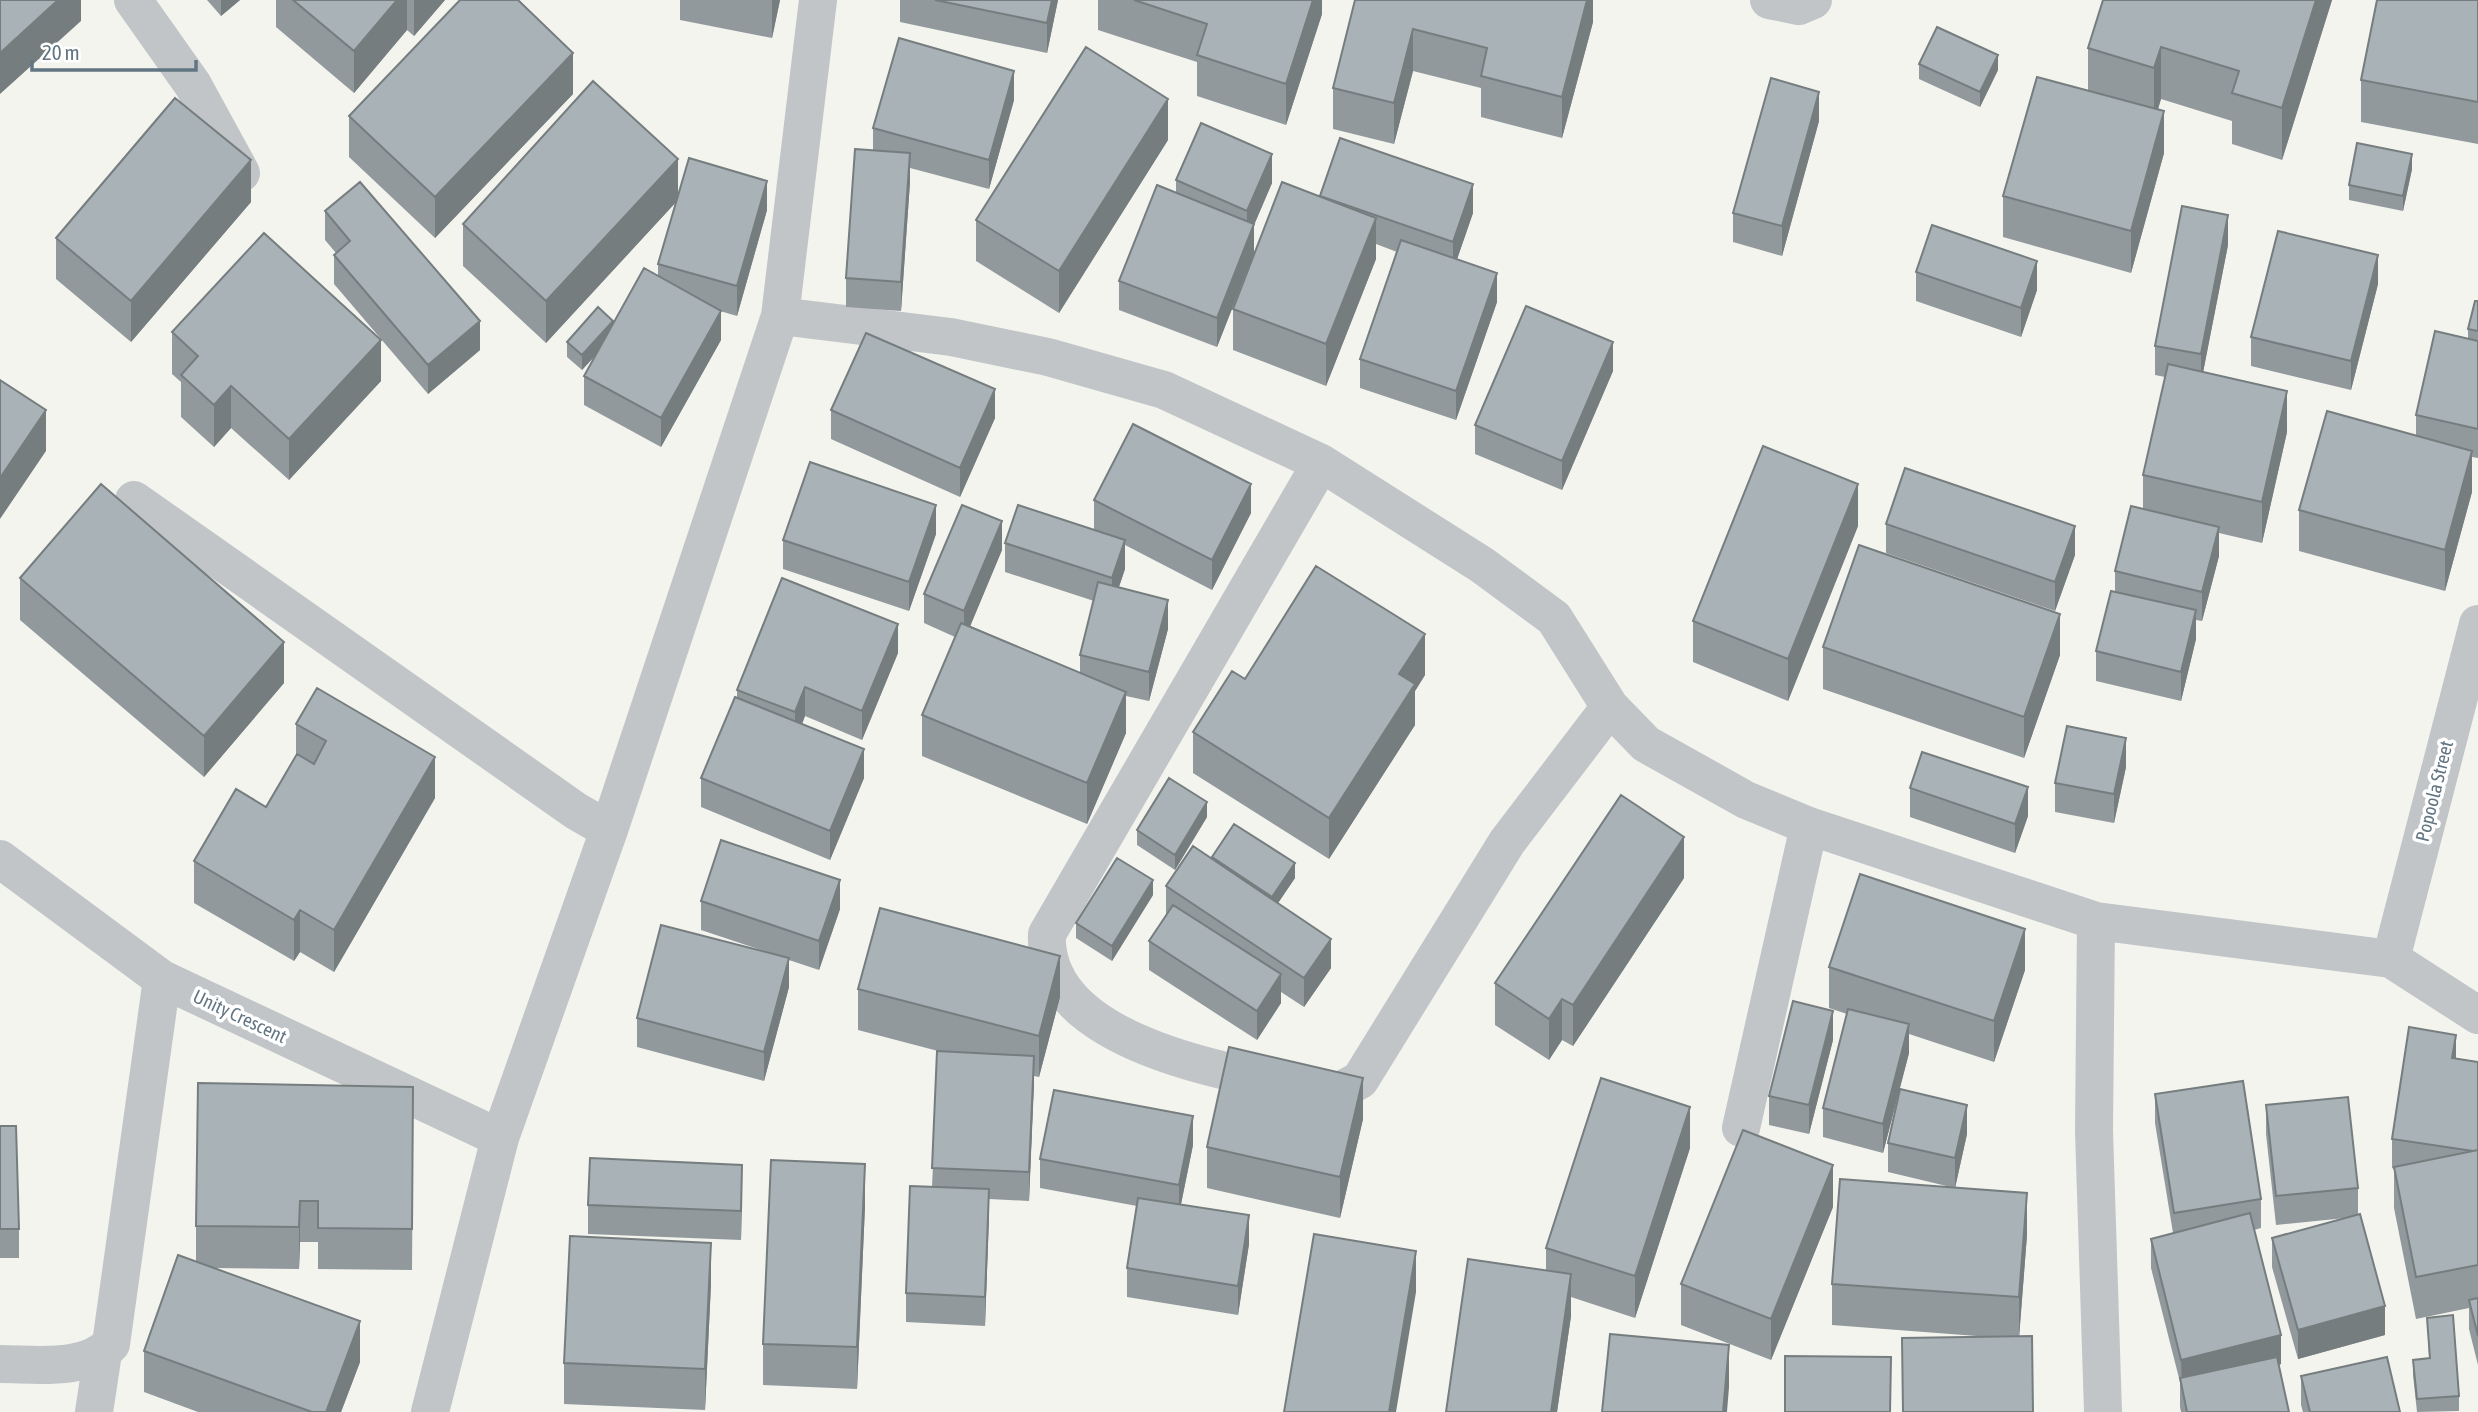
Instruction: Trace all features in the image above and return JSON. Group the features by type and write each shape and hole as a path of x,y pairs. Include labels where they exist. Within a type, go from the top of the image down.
{"street":[{"path":"133,0 193,85 241,173"},
{"path":"430,1412 500,1138 609,830 780,316 818,0"},
{"path":"1769,0 1799,6 1813,0"},
{"path":"780,316 951,337 1048,356 1164,390 1321,463 1482,565 1554,618 1610,707 1646,744 1746,800 1809,826 2096,921 2391,959 2478,1015"},
{"path":"1321,463 1047,934 1046,954 1064,986 1090,1018 1135,1042 1189,1063 1338,1092 1350,1088 1360,1080 1507,842 1610,707"},
{"path":"134,500 576,811 609,830"},
{"name":"Popoola Street","path":"2391,959 2478,624"},
{"path":"1741,1128 1809,826"},
{"name":"Unity Crescent","path":"0,859 162,979 500,1138"},
{"path":"2096,921 2094,1131 2103,1412"},
{"path":"0,1364 60,1364 88,1360 103,1353 111,1344 162,979"},
{"path":"94,1412 103,1353"}],"building":[{"path":"0,0 58,0 0,53"},
{"path":"293,0 397,0 354,51"},
{"path":"460,0 518,0 573,53 435,197 349,116"},
{"path":"935,0 1052,0 1047,23"},
{"path":"1134,0 1313,0 1286,84 1197,55 1207,24"},
{"path":"1355,0 1587,0 1562,97 1481,76 1487,48 1413,29 1394,103 1333,88"},
{"path":"2103,0 2316,0 2282,108 2232,93 2239,71 2161,47 2154,68 2088,48"},
{"path":"2377,0 2478,0 2478,102 2361,80"},
{"path":"1937,27 1998,55 1980,92 1919,64"},
{"path":"899,38 1014,71 989,160 873,128"},
{"path":"1086,47 1168,99 1059,271 976,220"},
{"path":"2037,77 2164,111 2131,231 2003,196"},
{"path":"1771,78 1819,92 1782,226 1733,213"},
{"path":"593,81 678,159 546,301 463,224"},
{"path":"175,98 251,160 131,301 56,238"},
{"path":"1201,123 1272,154 1247,211 1176,180"},
{"path":"1340,138 1473,184 1453,242 1320,196"},
{"path":"2357,143 2412,154 2403,196 2349,185"},
{"path":"855,149 910,153 901,282 846,278"},
{"path":"689,158 767,181 737,286 658,264"},
{"path":"360,182 480,321 428,365 334,255 350,241 325,211"},
{"path":"1282,182 1376,218 1326,344 1233,309"},
{"path":"1157,185 1254,224 1217,318 1119,281"},
{"path":"2182,206 2228,215 2201,354 2155,346"},
{"path":"1932,225 2037,261 2021,308 1916,272"},
{"path":"2278,231 2378,255 2351,361 2251,337"},
{"path":"264,233 381,340 289,439 231,386 214,405 181,375 198,356 172,332"},
{"path":"1401,240 1497,273 1456,391 1360,359"},
{"path":"644,268 721,311 661,418 584,376"},
{"path":"2475,301 2478,301 2478,331 2468,329"},
{"path":"1526,306 1613,342 1562,461 1475,425"},
{"path":"598,307 613,321 582,355 567,342"},
{"path":"2435,331 2478,341 2478,429 2416,415"},
{"path":"866,333 995,389 960,468 831,410"},
{"path":"2168,364 2287,391 2262,502 2143,475"},
{"path":"0,380 46,410 0,478"},
{"path":"2327,411 2472,451 2445,550 2299,510"},
{"path":"1133,424 1251,484 1212,560 1094,500"},
{"path":"1763,446 1858,484 1788,659 1693,621"},
{"path":"810,462 936,505 909,582 783,540"},
{"path":"1905,468 2075,526 2055,582 1886,524"},
{"path":"101,484 284,642 204,736 20,578"},
{"path":"962,505 1002,521 964,611 924,594"},
{"path":"1018,505 1125,540 1112,578 1005,543"},
{"path":"2131,506 2219,527 2202,592 2115,571"},
{"path":"1859,545 2060,614 2024,717 1823,647"},
{"path":"1316,566 1425,634 1399,674 1415,684 1329,818 1193,732 1232,671 1245,679"},
{"path":"782,578 898,624 862,711 805,687 795,712 737,690"},
{"path":"1098,582 1168,600 1149,672 1080,655"},
{"path":"2111,591 2196,610 2181,672 2096,651"},
{"path":"961,623 1126,692 1087,783 922,715"},
{"path":"317,688 435,757 334,930 300,910 294,920 194,861 236,789 266,807 297,754 314,764 326,741 296,724"},
{"path":"735,697 864,749 830,831 701,778"},
{"path":"2067,726 2126,738 2114,794 2055,783"},
{"path":"1922,752 2028,787 2015,824 1910,788"},
{"path":"1169,778 1207,802 1175,855 1137,830"},
{"path":"1621,795 1684,837 1573,1005 1562,999 1549,1019 1495,983"},
{"path":"1234,824 1295,863 1272,897 1212,857"},
{"path":"721,840 840,880 819,941 701,901"},
{"path":"1193,846 1331,939 1304,978 1166,886"},
{"path":"1117,858 1153,880 1112,946 1076,923"},
{"path":"1860,874 2025,929 1994,1021 1829,967"},
{"path":"1173,905 1281,974 1257,1011 1149,941"},
{"path":"880,908 1060,956 1039,1036 858,989"},
{"path":"661,925 789,958 764,1052 637,1018"},
{"path":"1793,1001 1833,1011 1809,1105 1769,1096"},
{"path":"1848,1009 1909,1024 1883,1124 1823,1108"},
{"path":"2409,1027 2456,1035 2452,1058 2478,1062 2478,1150 2392,1139"},
{"path":"1229,1047 1363,1078 1340,1177 1207,1147"},
{"path":"937,1051 1034,1056 1029,1172 932,1168"},
{"path":"1601,1078 1690,1107 1635,1276 1546,1248"},
{"path":"2243,1081 2261,1199 2174,1213 2155,1094"},
{"path":"198,1083 413,1087 412,1229 318,1228 318,1201 300,1201 299,1227 196,1226"},
{"path":"1900,1089 1967,1105 1955,1158 1888,1143"},
{"path":"1054,1090 1193,1116 1179,1185 1040,1159"},
{"path":"2348,1097 2358,1188 2276,1196 2266,1105"},
{"path":"0,1126 16,1126 19,1229 0,1229"},
{"path":"1743,1130 1833,1165 1771,1319 1681,1284"},
{"path":"2478,1150 2478,1265 2416,1277 2394,1167"},
{"path":"590,1158 742,1165 741,1211 588,1205"},
{"path":"771,1160 865,1164 857,1347 763,1344"},
{"path":"1840,1179 2027,1193 2019,1297 1832,1284"},
{"path":"910,1186 989,1189 985,1297 906,1293"},
{"path":"1138,1198 1249,1215 1238,1286 1127,1268"},
{"path":"2250,1213 2281,1335 2181,1360 2151,1239"},
{"path":"2360,1214 2385,1306 2298,1330 2272,1238"},
{"path":"1314,1234 1416,1251 1389,1412 1284,1412"},
{"path":"570,1236 711,1243 705,1369 564,1363"},
{"path":"178,1255 360,1321 326,1412 312,1412 144,1351"},
{"path":"1468,1259 1571,1274 1551,1412 1446,1412"},
{"path":"2478,1298 2478,1336 2469,1300"},
{"path":"2453,1315 2459,1396 2417,1399 2413,1360 2430,1358 2427,1318"},
{"path":"1610,1334 1729,1345 1723,1412 1602,1412"},
{"path":"2032,1336 2033,1412 1903,1412 1902,1338"},
{"path":"1785,1356 1891,1357 1890,1412 1785,1412"},
{"path":"2277,1357 2289,1412 2187,1412 2180,1378"},
{"path":"2387,1357 2400,1412 2310,1412 2301,1376"}]}
